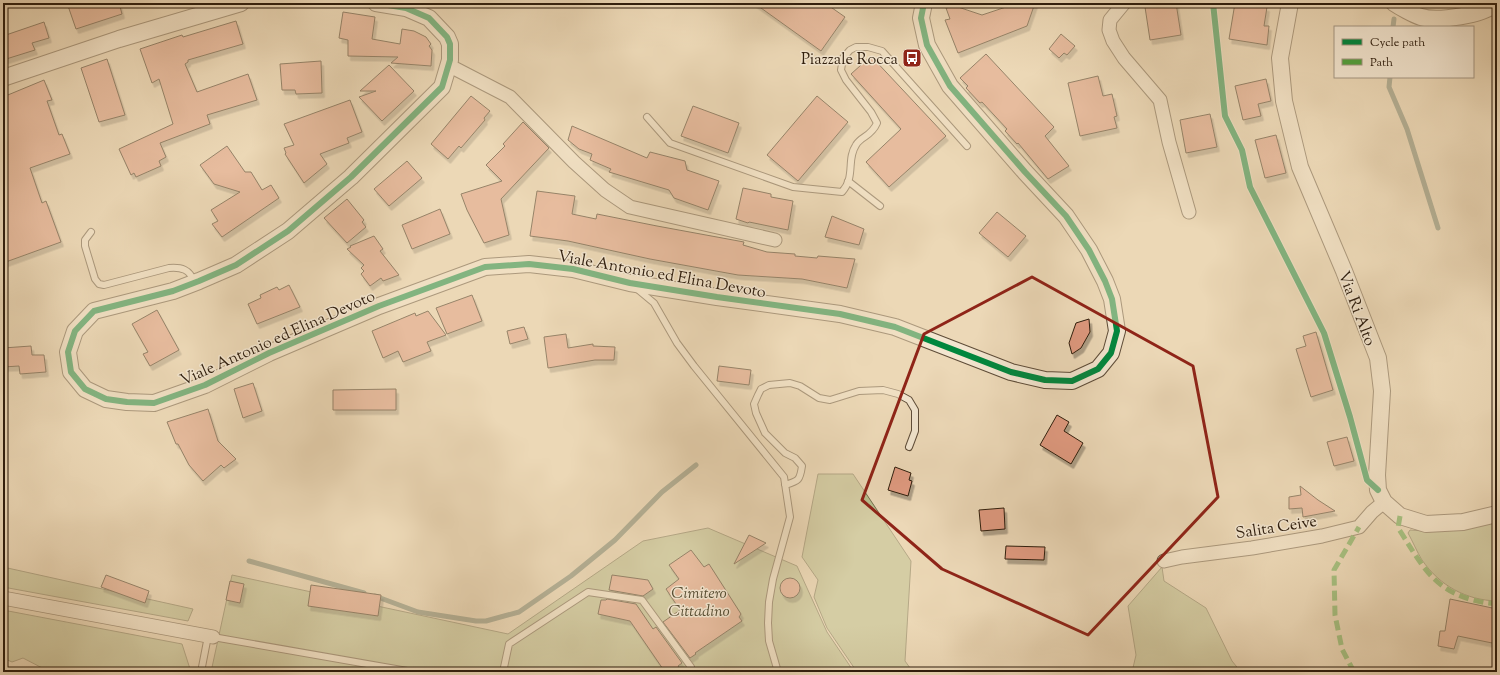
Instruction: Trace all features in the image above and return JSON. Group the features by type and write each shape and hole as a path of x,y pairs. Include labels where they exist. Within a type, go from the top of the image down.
{"street":[{"path":"3,78 119,39 241,3"},
{"name":"Viale Antonio ed Elina Devoto","path":"376,3 406,8 429,18 446,37 450,44 450,60 442,86 351,177 288,231 236,265 173,291 94,311 75,331 68,352 71,372 85,389 106,399 127,402 154,403 205,385 269,352 380,306 485,267 529,264 573,269 630,283 717,297 840,314 894,327 1011,372 1045,380 1072,381 1098,369 1111,353 1117,332 1112,299 1089,250 1066,216 1025,172 950,86 927,46 921,18 924,3"},
{"path":"1124,3 1110,20 1109,30 1113,41 1124,58 1160,100 1169,142 1190,212"},
{"name":"Via Ri Alto","path":"1290,3 1280,58 1284,101 1300,167 1344,271 1378,358 1382,391 1377,475 1378,490 1384,502 1400,516 1426,524 1463,522 1497,514"},
{"path":"1394,3 1422,17 1457,18 1492,7 1496,3"},
{"path":"448,65 510,96 574,162 605,190 630,207 774,240"},
{"name":"Salita Ceive","path":"1164,561 1322,536 1359,527 1372,512 1384,502"},
{"path":"3,598 211,636"}],"lane":[{"path":"648,117 670,143 794,188 842,192 847,186 851,171 851,157 856,144 873,131 876,123 871,112 846,80 841,70 843,58 850,50 856,47 868,47 882,51 967,146"},
{"path":"848,181 880,206"},
{"path":"91,232 86,240 85,246 95,279 99,284 104,285 178,267 186,269 192,276 194,283"},
{"path":"630,283 654,303 677,343 784,477 790,517 773,579 769,602 768,623 769,641 778,672"},
{"path":"785,485 796,482 801,476 802,466 795,458 785,453 765,433 756,413 754,404 758,395 761,389 769,385 790,383 800,386 818,398 830,400 859,391 883,390 898,394 909,400 915,410 915,431 908,447"},
{"path":"503,672 509,644 588,592 642,600 691,668 692,672"},
{"path":"201,672 211,636 413,672"}],"highlighted area":[{"path":"1032,277 1193,366 1218,497 1088,635 942,569 862,500 924,334"}],"green space":[{"path":"818,474 853,474 911,561 905,661 913,672 857,672 827,628 814,597 818,580 802,557"},
{"path":"1497,521 1497,601 1475,598 1455,590 1445,584 1422,560 1408,533 1410,530 1454,530"},
{"name":"Cimitero Cittadino","path":"708,528 797,566 827,632 854,672 211,672 232,575 508,634 643,541"},
{"path":"3,567 193,609 188,621 3,587"},
{"path":"1162,567 1164,581 1206,608 1232,661 1241,672 1132,672 1136,655 1128,606"},
{"path":"3,610 182,644 191,672 50,672 23,658 12,662 3,658"}],"building":[{"path":"67,3 119,3 122,14 76,29"},
{"path":"754,3 825,3 845,17 821,51"},
{"path":"1018,3 1035,3 1027,26 958,53 945,20 950,19 946,8 955,6 982,15"},
{"path":"1176,3 1181,35 1150,40 1145,7"},
{"path":"1235,3 1267,7 1264,26 1269,26 1267,45 1229,39"},
{"path":"343,12 375,17 372,39 400,44 402,29 414,31 426,37 431,44 429,46 432,50 431,66 391,63 398,57 348,56 348,40 339,38"},
{"path":"236,21 243,44 188,60 185,64 197,92 248,74 257,100 207,115 210,124 160,143 166,157 159,161 161,166 136,177 134,173 131,175 119,149 173,124 159,79 152,83 140,49 182,35 183,37"},
{"path":"44,22 49,38 32,43 35,50 3,60 3,36"},
{"path":"1061,34 1075,46 1067,55 1064,53 1059,58 1049,49"},
{"path":"986,54 1054,127 1045,136 1069,166 1048,179 1018,143 1017,144 1005,131 1007,129 982,102 980,103 966,88 968,86 960,78"},
{"path":"871,56 946,136 889,187 866,162 901,129 851,74"},
{"path":"107,59 125,115 99,122 81,68"},
{"path":"321,61 322,93 296,94 295,90 282,90 280,64"},
{"path":"389,65 414,91 382,121 359,97 376,91 360,91"},
{"path":"1098,76 1103,96 1112,94 1117,116 1114,117 1117,128 1080,136 1068,83"},
{"path":"1266,79 1271,101 1258,104 1261,116 1243,120 1235,86"},
{"path":"44,80 52,100 47,101 59,135 62,134 70,154 30,168 42,203 46,201 61,242 3,263 3,97"},
{"path":"471,96 490,111 484,118 485,120 461,148 459,146 448,159 431,144"},
{"path":"817,96 848,122 798,181 767,155"},
{"path":"350,100 362,132 347,138 349,143 320,154 327,164 304,183 285,154 284,148 294,145 284,124"},
{"path":"693,106 739,123 728,153 681,136"},
{"path":"1210,114 1217,147 1186,153 1180,120"},
{"path":"523,122 549,148 501,199 509,235 484,243 467,210 461,194 502,181 486,165 505,146 503,144"},
{"path":"572,126 647,158 650,152 685,161 687,170 719,181 708,210 674,198 669,190 609,172 611,169 590,160 592,154 579,149 568,140"},
{"path":"1276,135 1286,173 1265,178 1255,140"},
{"path":"227,146 245,172 251,172 262,190 271,185 279,198 222,237 212,224 218,221 211,210 240,192 214,184 200,165"},
{"path":"407,161 422,178 389,206 374,189"},
{"path":"743,188 771,194 771,197 793,201 788,230 748,223 736,219"},
{"path":"537,191 575,196 572,214 596,219 597,214 744,242 743,245 767,252 795,254 795,256 817,258 818,256 855,259 847,288 802,279 738,275 650,259 568,241 530,236"},
{"path":"347,199 364,220 362,222 366,227 347,243 324,218"},
{"path":"440,209 450,234 412,249 402,225"},
{"path":"997,212 1026,236 1008,257 979,233"},
{"path":"832,216 864,229 859,245 825,237"},
{"path":"374,236 383,249 380,251 399,275 383,281 381,278 370,286 361,274 364,271 361,268 364,265 347,249 351,247 350,246"},
{"path":"289,285 300,307 257,324 248,304 261,298 260,295 277,287 279,290"},
{"path":"472,295 482,321 447,334 436,308"},
{"path":"157,310 179,350 150,366 143,354 148,352 132,324"},
{"path":"428,311 446,335 427,342 431,351 403,362 398,351 383,358 372,331 415,313 416,316"},
{"path":"1089,319 1090,332 1081,348 1072,354 1069,343 1076,323"},
{"path":"524,327 528,339 510,344 507,331"},
{"path":"1316,332 1333,390 1311,397 1296,349 1306,346 1303,336"},
{"path":"566,334 568,348 593,344 593,346 615,347 614,360 595,360 548,368 544,337"},
{"path":"31,346 32,355 44,355 46,372 20,374 19,366 3,367 3,348"},
{"path":"719,366 751,370 749,385 717,381"},
{"path":"253,383 262,411 243,418 234,389"},
{"path":"396,389 396,410 333,410 333,390"},
{"path":"208,409 218,441 236,459 224,468 221,465 203,481 189,465 178,444 176,444 167,422"},
{"path":"1057,415 1069,422 1064,431 1083,443 1071,464 1040,445"},
{"path":"1347,437 1354,461 1334,466 1327,442"},
{"path":"895,467 911,473 909,480 912,481 908,496 888,490"},
{"path":"1300,486 1335,511 1303,517 1302,508 1289,509 1289,497 1301,495"},
{"path":"1004,508 1005,529 981,531 979,510"},
{"path":"749,535 766,543 734,564"},
{"path":"1006,546 1045,547 1044,560 1005,559"},
{"path":"691,550 704,567 709,564 741,614 739,617 742,621 690,658 663,622 680,610 666,589 679,579 669,565"},
{"path":"106,575 149,591 145,603 101,587"},
{"path":"612,575 648,580 653,589 643,596 609,590"},
{"path":"790,578 797,581 800,588 797,595 790,598 783,595 780,588 783,581"},
{"path":"230,581 244,584 240,603 226,600"},
{"path":"311,585 381,595 378,616 308,606"},
{"path":"607,599 636,604 653,629 656,627 682,663 678,666 682,672 665,672 630,621 598,614 601,600"},
{"path":"1450,599 1497,609 1497,644 1458,636 1454,649 1438,646 1440,631 1445,631"}],"waterway":[{"path":"1393,26 1394,19"},
{"path":"1390,78 1389,87 1407,129 1438,228"},
{"path":"375,596 418,612 476,621 486,621 519,612 571,576 615,540 662,492 696,465"},
{"path":"249,561 364,593"}],"marked path":[{"path":"1400,516 1398,528 1420,562 1437,581 1447,589 1459,595 1482,602 1497,603"},
{"path":"1354,672 1342,649 1335,615 1334,570 1359,527"}],"cycle path":[{"path":"376,3 406,8 429,18 447,37 450,44 450,60 442,87 351,177 288,231 236,265 173,291 94,311 75,331 68,352 71,372 85,389 106,399 127,402 154,403 205,385 269,353 379,306 485,267 529,264 573,269 630,283 717,297 840,314 895,327 1011,372 1045,380 1072,381 1098,369 1111,353 1117,331 1112,299 1105,281 1089,250 1066,216 1025,172 950,86 927,45 921,18 924,3"},
{"path":"1213,3 1225,116 1242,150 1250,187 1324,333 1350,417 1367,480 1378,490"}],"place":[{"name":"Piazzale Rocca","path":"912,58"}]}
